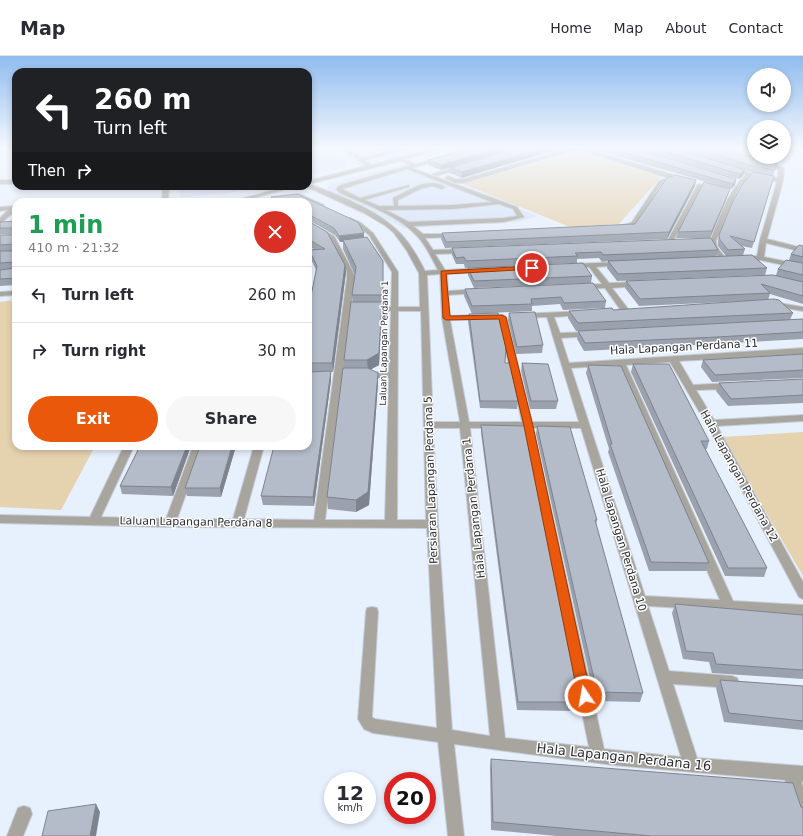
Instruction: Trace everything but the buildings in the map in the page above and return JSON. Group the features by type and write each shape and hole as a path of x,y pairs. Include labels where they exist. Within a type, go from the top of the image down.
{"street":[{"path":"352,183 339,189 342,192 378,208 408,224 421,236 443,272"},
{"path":"394,206 395,199 422,183"},
{"path":"408,224 504,220 521,217 515,208 453,183"},
{"path":"610,228 632,225 660,183"},
{"path":"730,258 714,247 710,241 739,183"},
{"path":"760,258 763,240 779,183"},
{"path":"359,200 417,186 435,185 481,202"},
{"path":"651,243 673,242 700,185"},
{"name":"Persiaran Lapangan Perdana 5","path":"312,188 381,221 395,231 408,246 423,273 430,425 432,524 445,736 456,836"},
{"path":"248,198 279,190"},
{"path":"727,191 733,193"},
{"name":"Laluan Lapangan Perdana 1","path":"289,198 299,196 303,198"},
{"name":"Laluan Lapangan Perdana 1","path":"312,202 359,224 371,234 372,243 395,272 396,310 392,375 391,523"},
{"path":"378,208 498,202"},
{"path":"394,206 453,206 498,202"},
{"path":"0,209 12,208"},
{"path":"2,224 3,217 12,210"},
{"path":"312,226 332,237 341,246 350,272 354,309 319,522"},
{"path":"421,236 459,235"},
{"path":"763,240 803,250"},
{"path":"432,252 470,251"},
{"path":"715,259 760,258 803,267"},
{"path":"561,266 630,263"},
{"path":"591,265 625,310"},
{"path":"423,273 490,270"},
{"name":"Hala Lapangan Perdana 1","path":"443,272 446,318 465,425 498,744"},
{"path":"576,287 646,284"},
{"path":"445,293 484,291"},
{"path":"0,294 12,293"},
{"path":"764,303 789,305 803,309"},
{"path":"354,309 425,309"},
{"path":"446,318 509,317 588,312"},
{"name":"Hala Lapangan Perdana 10","path":"550,315 691,764"},
{"path":"509,317 528,426 598,756"},
{"path":"557,336 597,334"},
{"name":"Hala Lapangan Perdana 11","path":"566,366 803,351"},
{"name":"Hala Lapangan Perdana 12","path":"673,359 711,423 803,594"},
{"path":"620,362 729,606"},
{"path":"342,376 392,375"},
{"path":"690,388 743,385"},
{"path":"711,423 803,418"},
{"path":"430,425 585,425"},
{"path":"94,520 127,450"},
{"path":"170,523 197,450"},
{"path":"238,522 258,450"},
{"name":"Laluan Lapangan Perdana 8","path":"0,519 94,520 170,523 319,522 432,524"},
{"path":"640,601 803,610"},
{"name":"Hala Lapangan Perdana 16","path":"372,612 365,719 373,726 498,744 598,756 797,773"},
{"path":"664,677 749,683"},
{"path":"797,773 803,809"},
{"path":"15,836 24,814"}],"shaded area":[{"path":"453,183 538,216 518,222 404,228 327,189 329,184"},
{"path":"655,183 619,224 570,227 463,184"},
{"path":"179,190 244,190 226,194 180,197"},
{"path":"12,300 12,450 93,450 61,510 0,507 0,302"},
{"path":"803,432 803,576 722,437"}],"route":[{"path":"532,268 443,272 446,318 502,317 528,426 585,696"}]}
